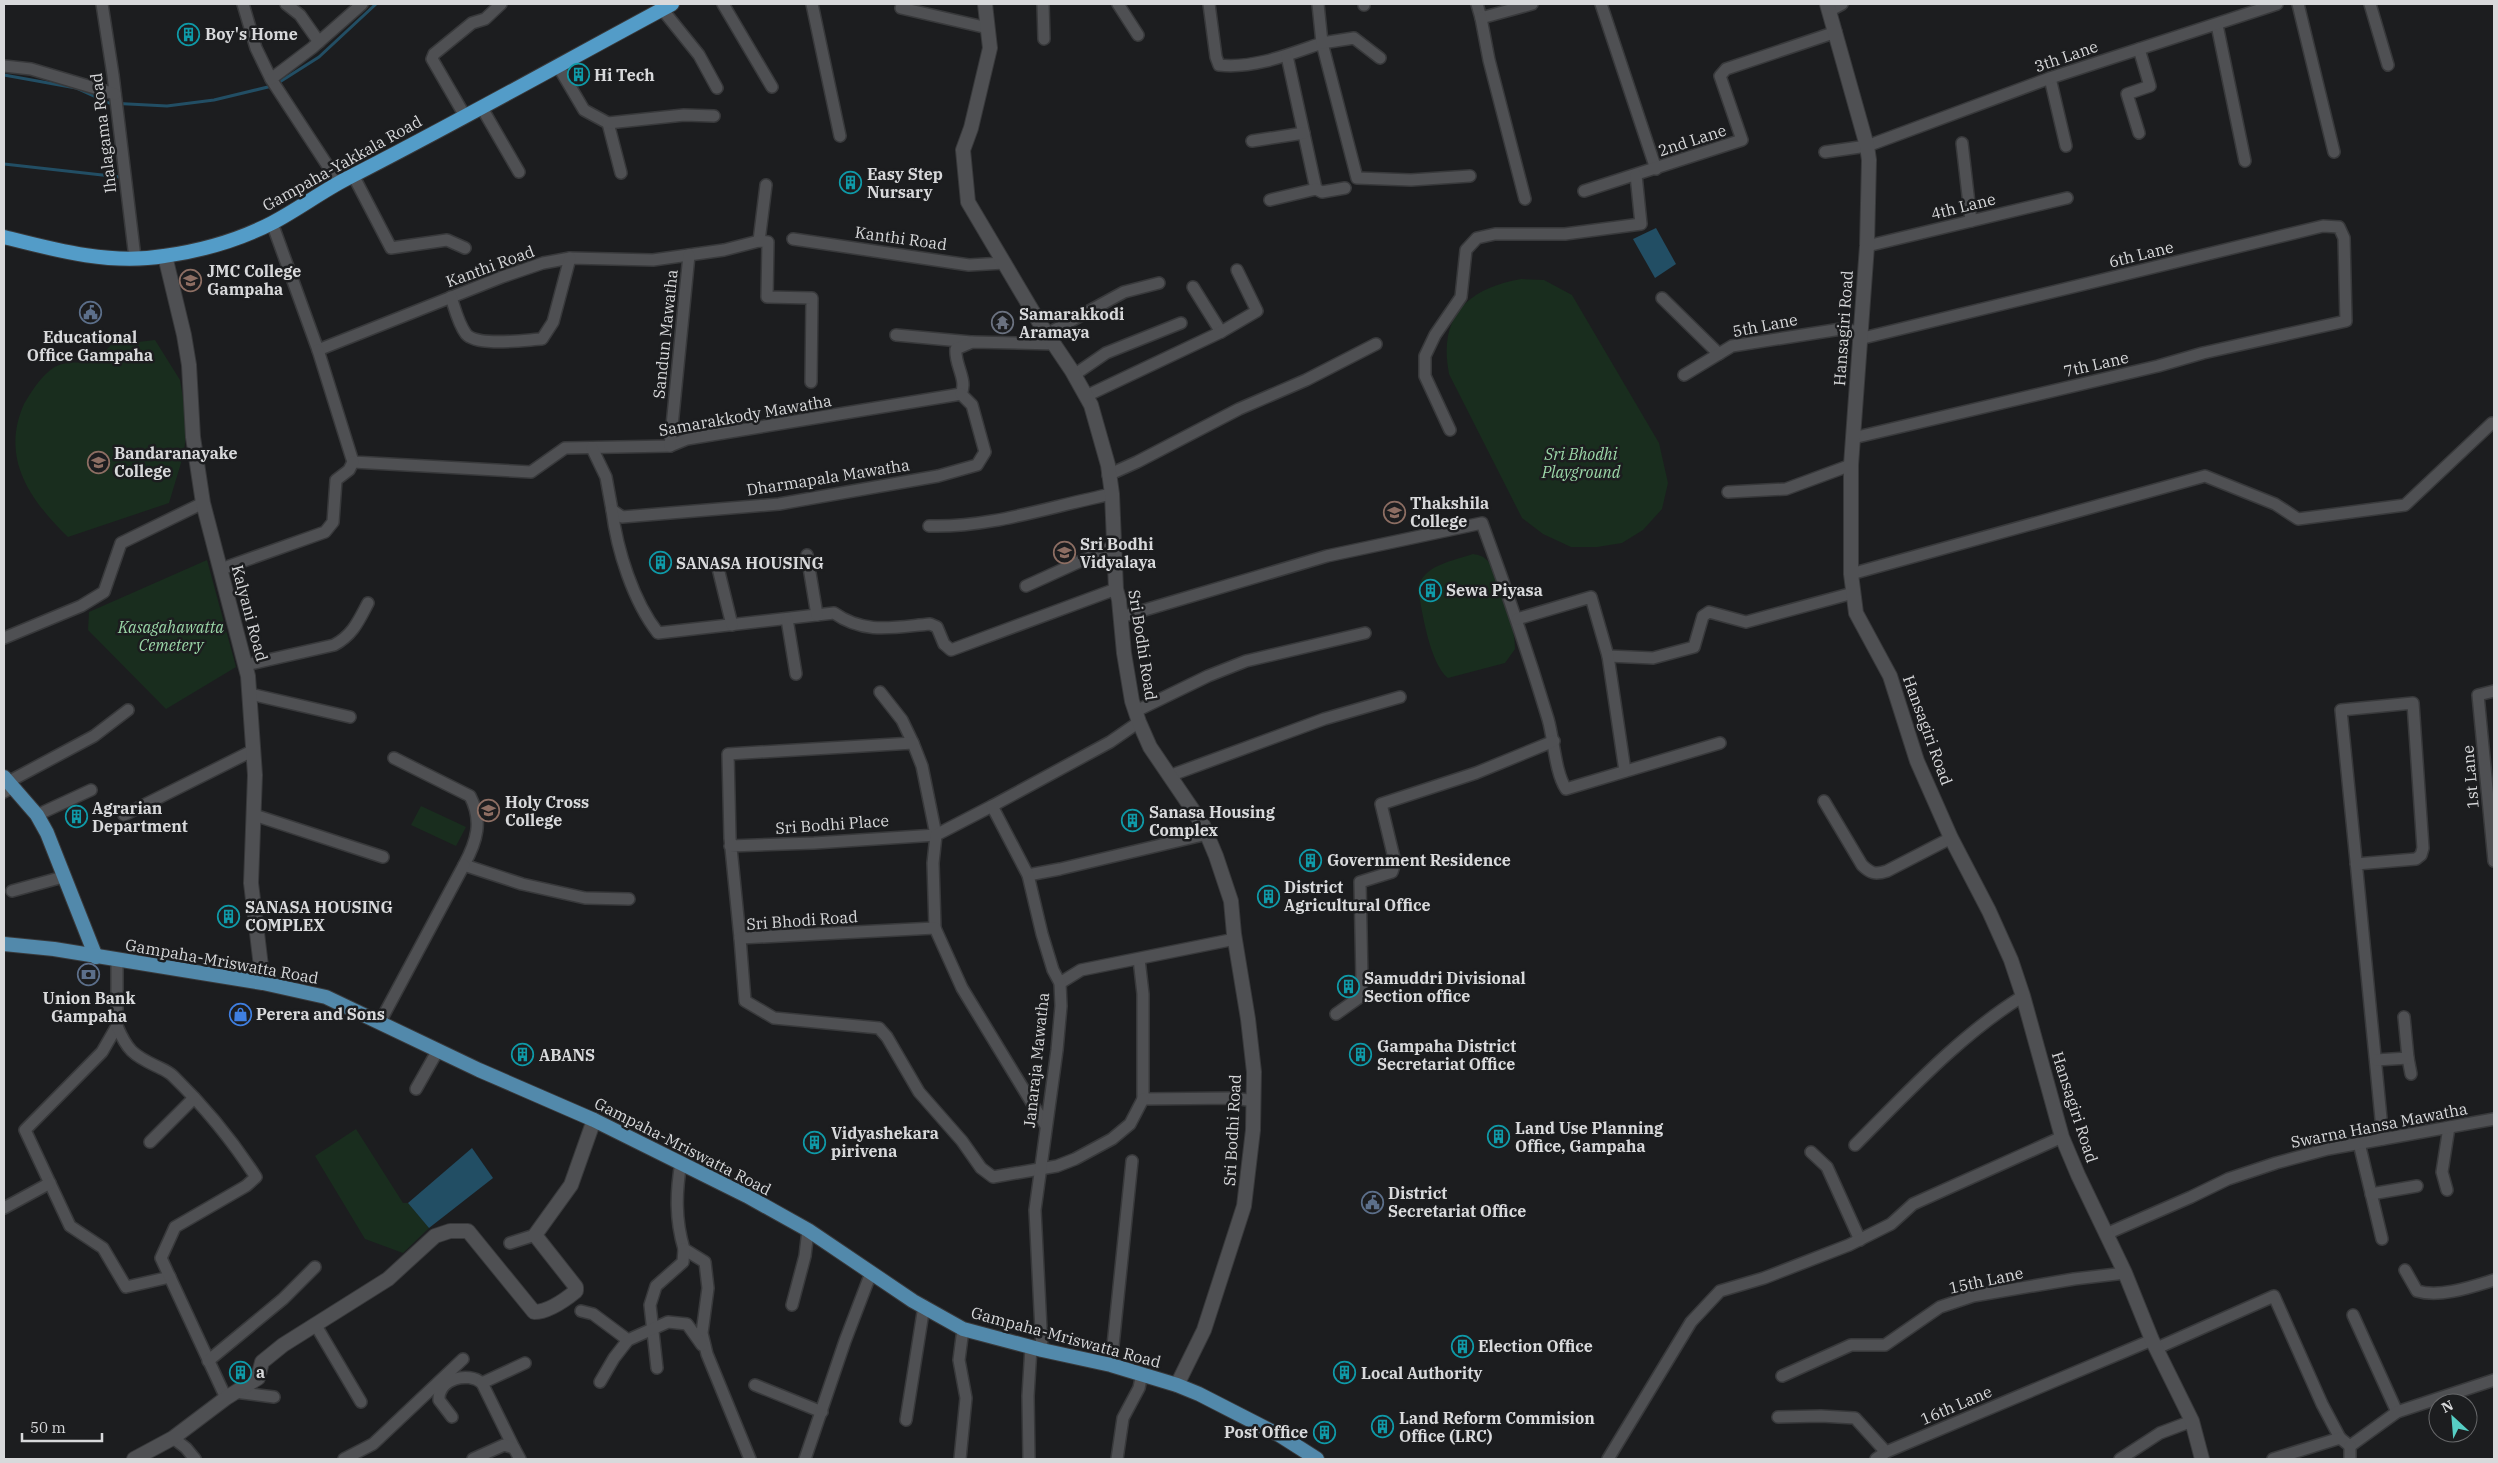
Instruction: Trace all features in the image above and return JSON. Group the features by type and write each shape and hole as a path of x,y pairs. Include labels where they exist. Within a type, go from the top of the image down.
{"highway":[{"name":"Gampaha-Yakkala Road","path":"4,238 76,254 135,258 165,256 238,238 272,223 353,175 482,108 667,7"}],"main road":[{"path":"7,784 37,815 47,833 96,957"},
{"name":"Gampaha-Mriswatta Road","path":"4,944 54,949 263,983 326,997 681,1162 808,1230 871,1273 963,1329 1036,1349 1142,1374 1177,1385 1199,1394 1281,1436 1317,1459"}],"street":[{"name":"Ihalagama Road","path":"102,4 135,258"},
{"path":"243,4 256,48 271,79 339,183"},
{"path":"286,4 300,15 319,42"},
{"path":"271,79 319,42 362,4"},
{"path":"465,116 432,59 434,54 472,23 485,19 501,4"},
{"path":"723,4 772,87"},
{"path":"812,4 840,136"},
{"path":"933,4 934,16"},
{"name":"Sri Bodhi Road","path":"985,4 990,48 971,128 963,150 968,202 1074,374 1086,396 1098,426 1112,494 1116,589 1124,653 1137,716 1150,747 1207,834 1231,901 1234,939 1248,1019 1254,1072 1254,1101 1253,1130 1244,1206 1204,1330 1177,1385"},
{"path":"1043,4 1044,39"},
{"path":"1118,4 1138,35"},
{"path":"1209,4 1216,57 1219,65 1235,67 1287,56 1322,43 1354,38 1380,58"},
{"path":"1318,4 1322,43 1357,178 1411,180 1470,176"},
{"path":"1477,4 1524,199"},
{"path":"1481,18 1532,4"},
{"path":"1601,4 1656,169"},
{"path":"1828,7 1842,4"},
{"name":"3th Lane","path":"1825,152 1867,146 2050,78 2277,4"},
{"path":"2298,4 2334,152"},
{"path":"2370,4 2388,65"},
{"path":"667,7 699,55 717,88"},
{"name":"Hansagiri Road","path":"1828,7 1867,146 1869,160 1867,246 1851,465 1851,574 1853,593 1861,625 1890,676 1917,761 1951,838 1989,911 2011,960 2024,996 2062,1137 2125,1273 2155,1344 2192,1421 2202,1459"},
{"path":"901,8 988,28"},
{"path":"2217,25 2245,161"},
{"name":"2nd Lane","path":"1584,191 1742,140 1720,76 1726,69 1836,32"},
{"path":"2139,49 2150,86 2127,94 2139,133"},
{"path":"1287,56 1316,189"},
{"path":"4,66 31,69 115,94"},
{"path":"558,66 584,110 608,123 684,115 714,116"},
{"path":"2050,78 2066,146"},
{"path":"482,108 519,172"},
{"path":"608,123 621,173"},
{"path":"1252,141 1304,133"},
{"path":"1962,143 1971,221"},
{"path":"353,175 391,248 447,240 465,248"},
{"path":"1450,430 1425,376 1425,356 1434,335 1461,297 1466,250 1477,238 1495,234 1574,234 1641,224 1636,175"},
{"path":"766,185 759,241 768,242 767,297 812,298 811,382"},
{"path":"1270,200 1316,189 1322,192 1345,188"},
{"name":"4th Lane","path":"1867,246 2067,198"},
{"path":"221,569 325,532 332,522 336,480 349,470 353,462 346,445 318,350 272,223"},
{"name":"6th Lane","path":"1859,336 2323,226 2340,227 2344,238 2346,320"},
{"name":"Kanthi Road","path":"793,238 969,264 1004,263"},
{"name":"Kanthi Road","path":"318,350 543,263 570,258 653,260 724,250 759,241"},
{"name":"Sandun Mawatha","path":"670,446 689,255"},
{"name":"Kalyani Road","path":"165,256 184,335 189,365 193,437 203,503 246,665 250,694 254,750 251,883 263,983"},
{"path":"451,297 460,326 467,336 478,342 542,339 553,322 570,258"},
{"path":"1086,396 1221,332 1257,312 1237,270"},
{"path":"896,335 972,342 1051,339 1124,292 1159,283"},
{"path":"1193,287 1221,332"},
{"path":"1662,298 1718,354"},
{"name":"7th Lane","path":"1853,438 2346,320"},
{"path":"1074,374 1106,353 1180,323"},
{"name":"5th Lane","path":"1684,376 1732,346 1796,335 1841,330 1859,336"},
{"path":"961,394 964,388 955,355 956,349 972,342"},
{"path":"1108,475 1138,462 1239,408 1306,380 1376,344"},
{"name":"Samarakkody Mawatha","path":"353,462 532,472 565,448 670,446 687,440 961,394"},
{"name":"Dharmapala Mawatha","path":"612,510 622,517 779,504 938,476 977,465 984,452 972,405 961,394"},
{"path":"1851,574 2205,476 2275,504 2298,519 2405,505 2492,423"},
{"path":"592,448 606,477 617,544 651,624 658,633 834,613 849,624 879,629 930,624 937,627 944,644 951,650 1116,589"},
{"path":"1728,492 1786,489 1851,465"},
{"path":"929,526 955,527 989,523 1062,504 1112,494"},
{"path":"4,638 81,606 104,592 121,543 203,503"},
{"path":"1121,617 1327,556 1482,523 1517,619 1554,741 1562,783 1566,789 1720,743"},
{"path":"1026,586 1114,546"},
{"path":"808,555 817,615"},
{"path":"718,564 732,625"},
{"path":"1608,656 1653,658 1694,647 1703,616 1709,612 1746,622 1853,593"},
{"path":"1517,619 1591,597 1608,656 1625,771"},
{"path":"246,665 334,645 346,638 356,627 368,603"},
{"path":"787,619 796,674"},
{"path":"936,835 1110,742 1137,716 1208,676 1246,661 1365,633"},
{"name":"1st Lane","path":"2494,691 2482,692 2478,695 2494,861"},
{"path":"880,692 902,720 922,766 936,835 933,863 935,928 962,988 1046,1126"},
{"path":"250,694 350,717"},
{"path":"1169,776 1324,719 1400,697"},
{"path":"2356,864 2416,859 2421,855 2422,830 2413,702 2341,710 2356,864 2376,1060 2383,1139"},
{"path":"7,784 94,736 128,710"},
{"path":"1336,1014 1360,997 1362,981 1360,882 1392,872 1395,862 1381,804 1476,773 1554,741"},
{"path":"740,938 730,846 728,754 913,743"},
{"path":"124,815 254,750"},
{"path":"380,1022 475,844 479,826 475,807 470,796 394,758"},
{"path":"37,815 91,790"},
{"path":"1824,800 1857,858 1869,872 1878,874 1887,871 1951,838"},
{"name":"Janaraja Mawatha","path":"992,806 1028,874 1042,934 1053,970 1060,983 1061,1006 1057,1050 1035,1210 1036,1349 1028,1396 1030,1459"},
{"path":"254,815 383,858"},
{"path":"1028,874 1060,869 1207,834"},
{"name":"Sri Bodhi Place","path":"730,846 936,835"},
{"path":"464,865 522,884 585,898 629,899"},
{"path":"12,891 64,877"},
{"name":"Sri Bhodi Road","path":"935,928 740,938 745,1001 774,1018 879,1028 887,1037 919,1092 962,1141 981,1168 993,1177 1039,1170 1075,1159 1112,1139 1130,1124 1143,1099 1143,994 1139,959"},
{"path":"1060,983 1081,970 1234,939"},
{"path":"117,960 117,1026 125,1046 138,1057 170,1073 232,1140 256,1177 246,1186 175,1227 161,1258 208,1361 231,1395"},
{"path":"1855,1145 1944,1057 2002,1009 2024,996"},
{"path":"2404,1017 2411,1074"},
{"path":"117,1026 102,1052 25,1130 70,1226 103,1248 126,1287 170,1277"},
{"path":"416,1089 438,1050"},
{"path":"2376,1060 2408,1058"},
{"path":"150,1142 194,1098"},
{"path":"1143,1099 1234,1098 1254,1101"},
{"name":"Swarna Hansa Mawatha","path":"2106,1234 2228,1179 2328,1148 2494,1119"},
{"path":"510,1243 535,1235 571,1184 594,1120"},
{"path":"2447,1190 2442,1172 2449,1127"},
{"path":"1608,1459 1691,1322 1720,1291 1764,1278 1860,1240 1891,1224 1913,1204 2062,1137"},
{"path":"2359,1143 2382,1239"},
{"path":"1811,1152 1827,1167 1860,1240"},
{"path":"1111,1366 1132,1161"},
{"path":"657,1368 650,1305 656,1286 683,1262 684,1249 676,1213 681,1162"},
{"path":"4,1208 50,1182"},
{"path":"2371,1194 2417,1186"},
{"path":"792,1305 805,1256 808,1230"},
{"path":"134,1459 173,1438 231,1395 258,1378 262,1362 315,1324 388,1278 435,1236 450,1232 468,1231 534,1312 549,1309 568,1298 576,1291 576,1287 535,1235"},
{"path":"684,1249 706,1262 708,1288 702,1333 706,1350 750,1459"},
{"path":"208,1361 283,1299 315,1267"},
{"path":"2405,1270 2417,1291 2426,1294 2471,1287 2494,1280"},
{"path":"805,1459 845,1341 871,1273"},
{"name":"15th Lane","path":"1782,1376 1851,1345 1885,1346 1940,1307 1973,1296 2074,1279 2125,1273"},
{"name":"16th Lane","path":"1876,1459 1886,1452 2274,1296 2322,1404 2340,1438"},
{"path":"906,1420 924,1306"},
{"path":"581,1311 593,1314 628,1340"},
{"path":"2353,1315 2397,1412"},
{"path":"600,1382 614,1358 628,1340 668,1322 687,1324 706,1350"},
{"path":"315,1324 362,1402"},
{"path":"960,1459 966,1398 959,1360 963,1329"},
{"path":"344,1459 373,1444 463,1359"},
{"path":"482,1383 525,1362"},
{"path":"1117,1459 1123,1418 1139,1388 1142,1374"},
{"path":"452,1417 439,1400 440,1390 446,1384 465,1377 475,1377 482,1383 520,1459"},
{"path":"2350,1446 2397,1412 2494,1380"},
{"path":"754,1385 822,1412"},
{"path":"231,1395 274,1397"},
{"path":"1778,1417 1821,1416 1855,1418 1886,1452"},
{"path":"2120,1459 2160,1434 2192,1421"},
{"path":"173,1438 196,1459"},
{"path":"2273,1459 2340,1438 2350,1446"},
{"path":"473,1459 504,1445 514,1448"},
{"path":"2350,1446 2350,1459"}],"green space":[{"name":"Sri Bhodhi Playground","path":"1521,279 1544,280 1572,295 1659,443 1668,483 1662,509 1643,530 1622,543 1597,547 1571,547 1543,534 1522,518 1449,374 1448,337 1452,322 1460,309 1471,298 1485,290"},
{"path":"119,337 138,342 155,340 180,380 187,422 184,453 169,503 68,537 42,508 31,493 23,477 17,460 15,442 17,424 24,404 47,373 65,363 93,360"},
{"path":"1473,554 1487,560 1497,577 1510,616 1515,649 1505,663 1448,678 1436,661 1432,650 1418,589 1425,574 1432,569"},
{"name":"Kasagahawatta Cemetery","path":"207,560 236,667 166,709 88,630 89,612"},
{"path":"421,806 466,827 456,846 411,825"},
{"path":"356,1129 403,1203 408,1203 429,1228 403,1253 365,1239 315,1156"}],"water":[{"path":"1656,228 1676,264 1655,278 1633,239"},
{"path":"472,1148 493,1178 429,1228 408,1203"}],"waterway":[{"path":"278,83 319,57 376,4"},
{"path":"4,75 76,88 109,103 167,106 214,100 272,86"},
{"path":"4,164 120,177"}],"place":[{"name":"Boy's Home","path":"189,34"},
{"name":"Hi Tech","path":"578,75"},
{"name":"Easy Step Nursary","path":"851,183"},
{"name":"JMC College Gampaha","path":"191,280"},
{"name":"Educational Office Gampaha","path":"90,313"},
{"name":"Samarakkodi Aramaya","path":"1003,323"},
{"name":"Bandaranayake College","path":"98,462"},
{"name":"Thakshila College","path":"1394,512"},
{"name":"Sri Bodhi Vidyalaya","path":"1064,553"},
{"name":"SANASA HOUSING","path":"660,563"},
{"name":"Sewa Piyasa","path":"1430,590"},
{"name":"Holy Cross College","path":"489,811"},
{"name":"Agrarian Department","path":"76,817"},
{"name":"Sanasa Housing Complex","path":"1133,821"},
{"name":"Government Residence","path":"1311,860"},
{"name":"District Agricultural Office","path":"1268,896"},
{"name":"SANASA HOUSING COMPLEX","path":"229,916"},
{"name":"Union Bank Gampaha","path":"89,974"},
{"name":"Samuddri Divisional Section office","path":"1348,987"},
{"name":"Perera and Sons","path":"240,1014"},
{"name":"ABANS","path":"523,1055"},
{"name":"Gampaha District Secretariat Office","path":"1361,1055"},
{"name":"Land Use Planning Office, Gampaha","path":"1499,1137"},
{"name":"Vidyashekara pirivena","path":"815,1142"},
{"name":"District Secretariat Office","path":"1372,1202"},
{"name":"Election Office","path":"1462,1346"},
{"name":"a","path":"240,1372"},
{"name":"Local Authority","path":"1345,1373"},
{"name":"Land Reform Commision Office (LRC)","path":"1383,1427"},
{"name":"Post Office","path":"1324,1432"}]}
